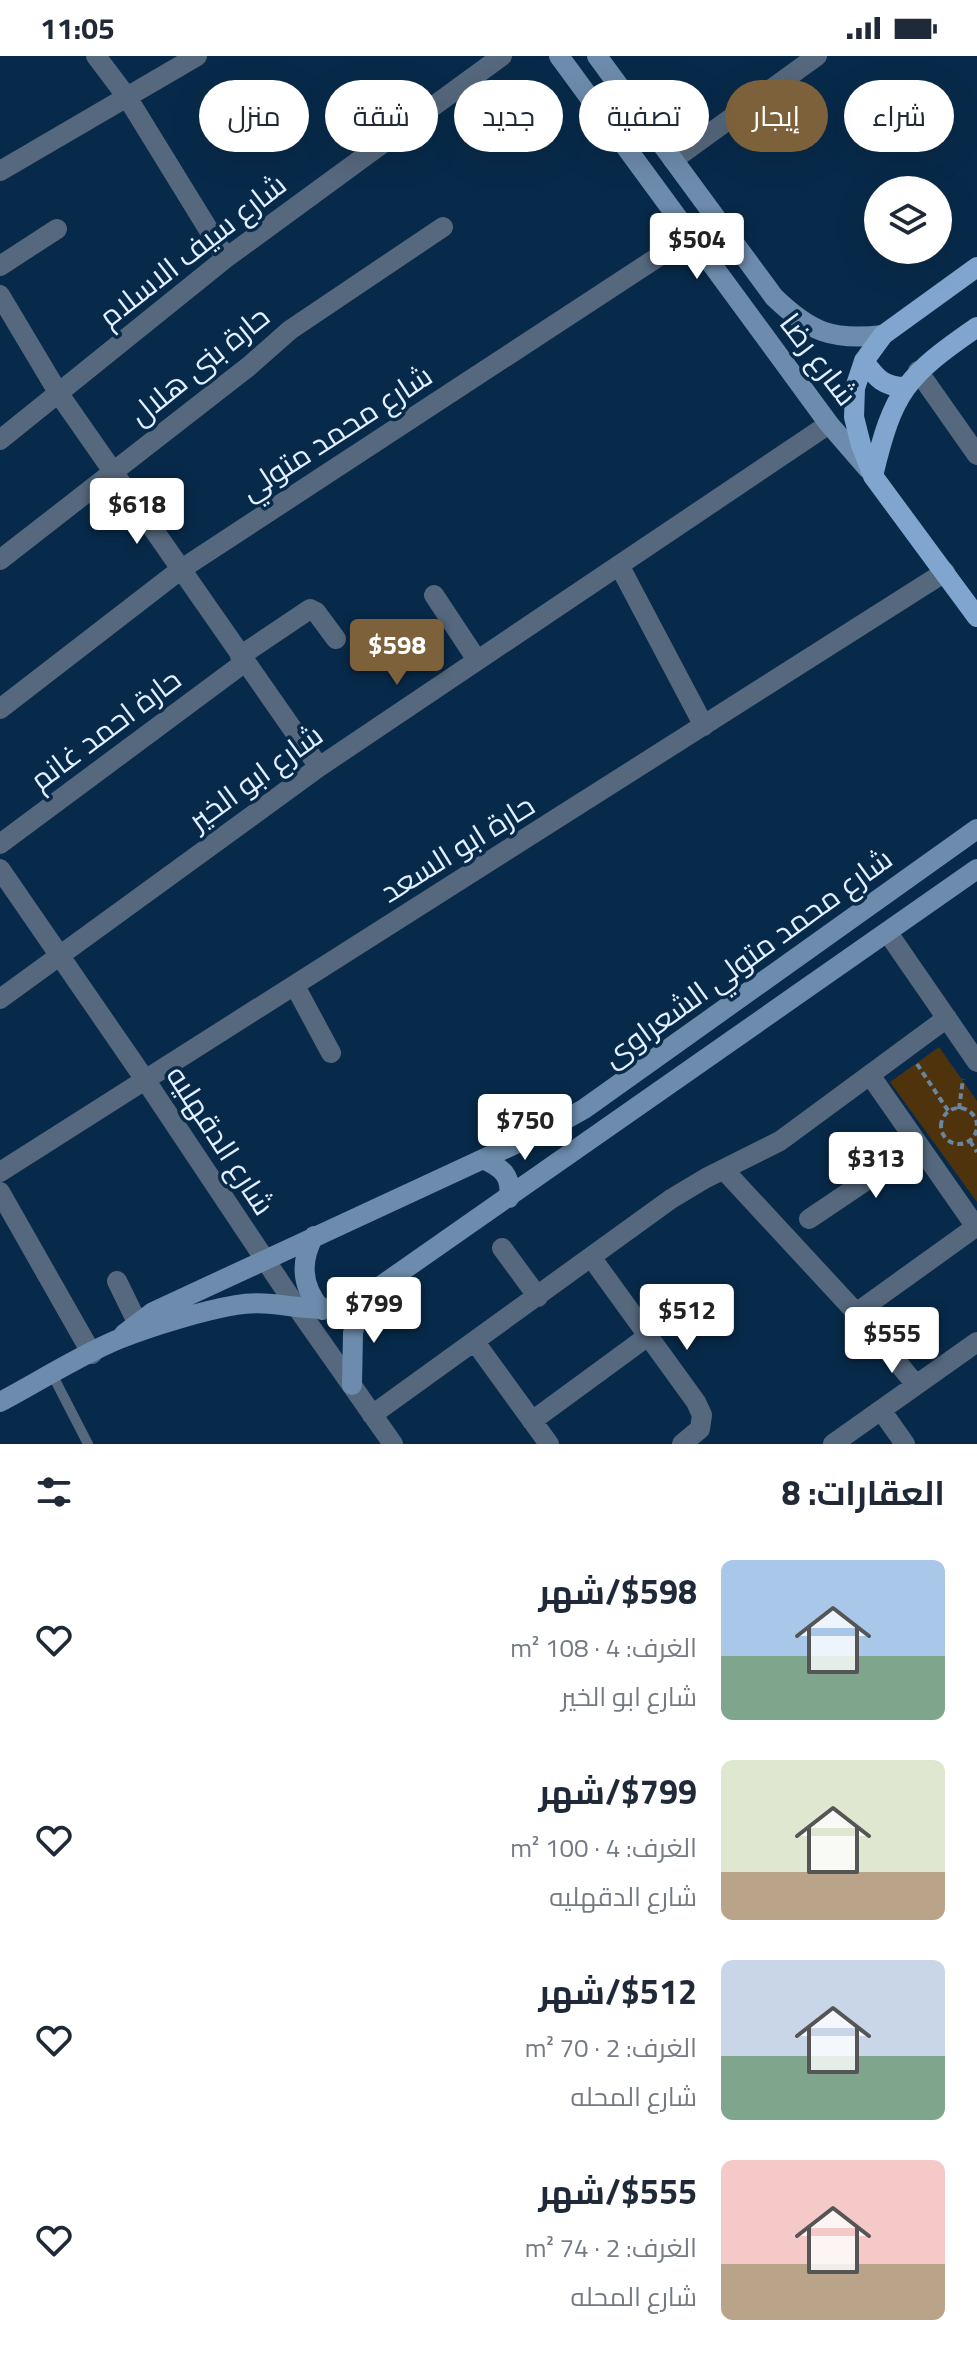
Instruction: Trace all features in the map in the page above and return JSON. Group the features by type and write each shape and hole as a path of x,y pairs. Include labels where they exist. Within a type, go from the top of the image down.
{"main road":[{"path":"873,476 854,417 855,388 864,361 883,335 977,267"},
{"path":"873,476 890,414 912,379 933,357 977,327"},
{"path":"864,361 880,381 892,387 912,379"},
{"name":"شارع رضا","path":"873,476 977,617"}],"street":[{"path":"96,56 127,97 226,258"},
{"path":"0,171 197,56"},
{"name":"شارع سيف الاسلام","path":"0,440 226,258 502,56"},
{"name":"شارع رضا","path":"559,56 829,424 873,476"},
{"name":"شارع رضا","path":"597,56 774,297 797,319 825,333 856,338 883,335"},
{"path":"673,160 817,56"},
{"name":"شارع محمد متولي","path":"0,709 180,570 716,219"},
{"name":"حارة بنى هلال","path":"0,560 248,367 290,330 443,227"},
{"path":"0,266 57,229"},
{"path":"0,297 59,394 319,767"},
{"path":"912,379 977,455"},
{"name":"شارع ابو الخير","path":"0,999 319,767 829,424"},
{"path":"619,565 704,726"},
{"name":"حارة ابو السعد","path":"0,1172 945,572"},
{"path":"434,595 477,660"},
{"name":"حارة احمد غانم","path":"0,844 310,609 316,612 336,639"},
{"name":"شارع محمد متولي الشعراوى","path":"0,1402 118,1339 137,1322 314,1236 552,1127 599,1100 977,829"},
{"name":"شارع الدقهليه","path":"0,869 264,1260 393,1444"},
{"name":"شارع محمد متولي الشعراوى","path":"118,1339 227,1306 254,1303 322,1310 336,1309 362,1299 977,869"},
{"path":"888,933 975,1054"},
{"path":"295,986 331,1053"},
{"path":"372,1415 688,1188 780,1141 947,1018"},
{"path":"856,1313 976,1227 870,1075"},
{"path":"809,1219 919,1145"},
{"path":"483,1159 506,1173 511,1185 509,1198"},
{"path":"724,1170 856,1313 916,1385"},
{"path":"0,1192 92,1354"},
{"path":"314,1236 305,1257 305,1281 314,1302 322,1310"},
{"path":"502,1248 538,1297"},
{"path":"591,1257 696,1402 702,1415 700,1429 682,1444"},
{"path":"117,1281 137,1322"},
{"path":"352,1385 353,1333 362,1299"},
{"path":"532,1421 648,1336"},
{"path":"475,1342 549,1444"},
{"path":"833,1444 977,1342"},
{"path":"881,1410 905,1444"}],"lane":[{"path":"52,1374 88,1444"}],"path":[{"path":"906,1048 949,1112"},
{"path":"965,1109 975,1115 977,1132 970,1141 954,1144 944,1137 941,1125 949,1112 965,1109"},
{"path":"970,1141 977,1152"}],"shaded area":[{"path":"939,1047 977,1101 977,1202 890,1082"}]}
